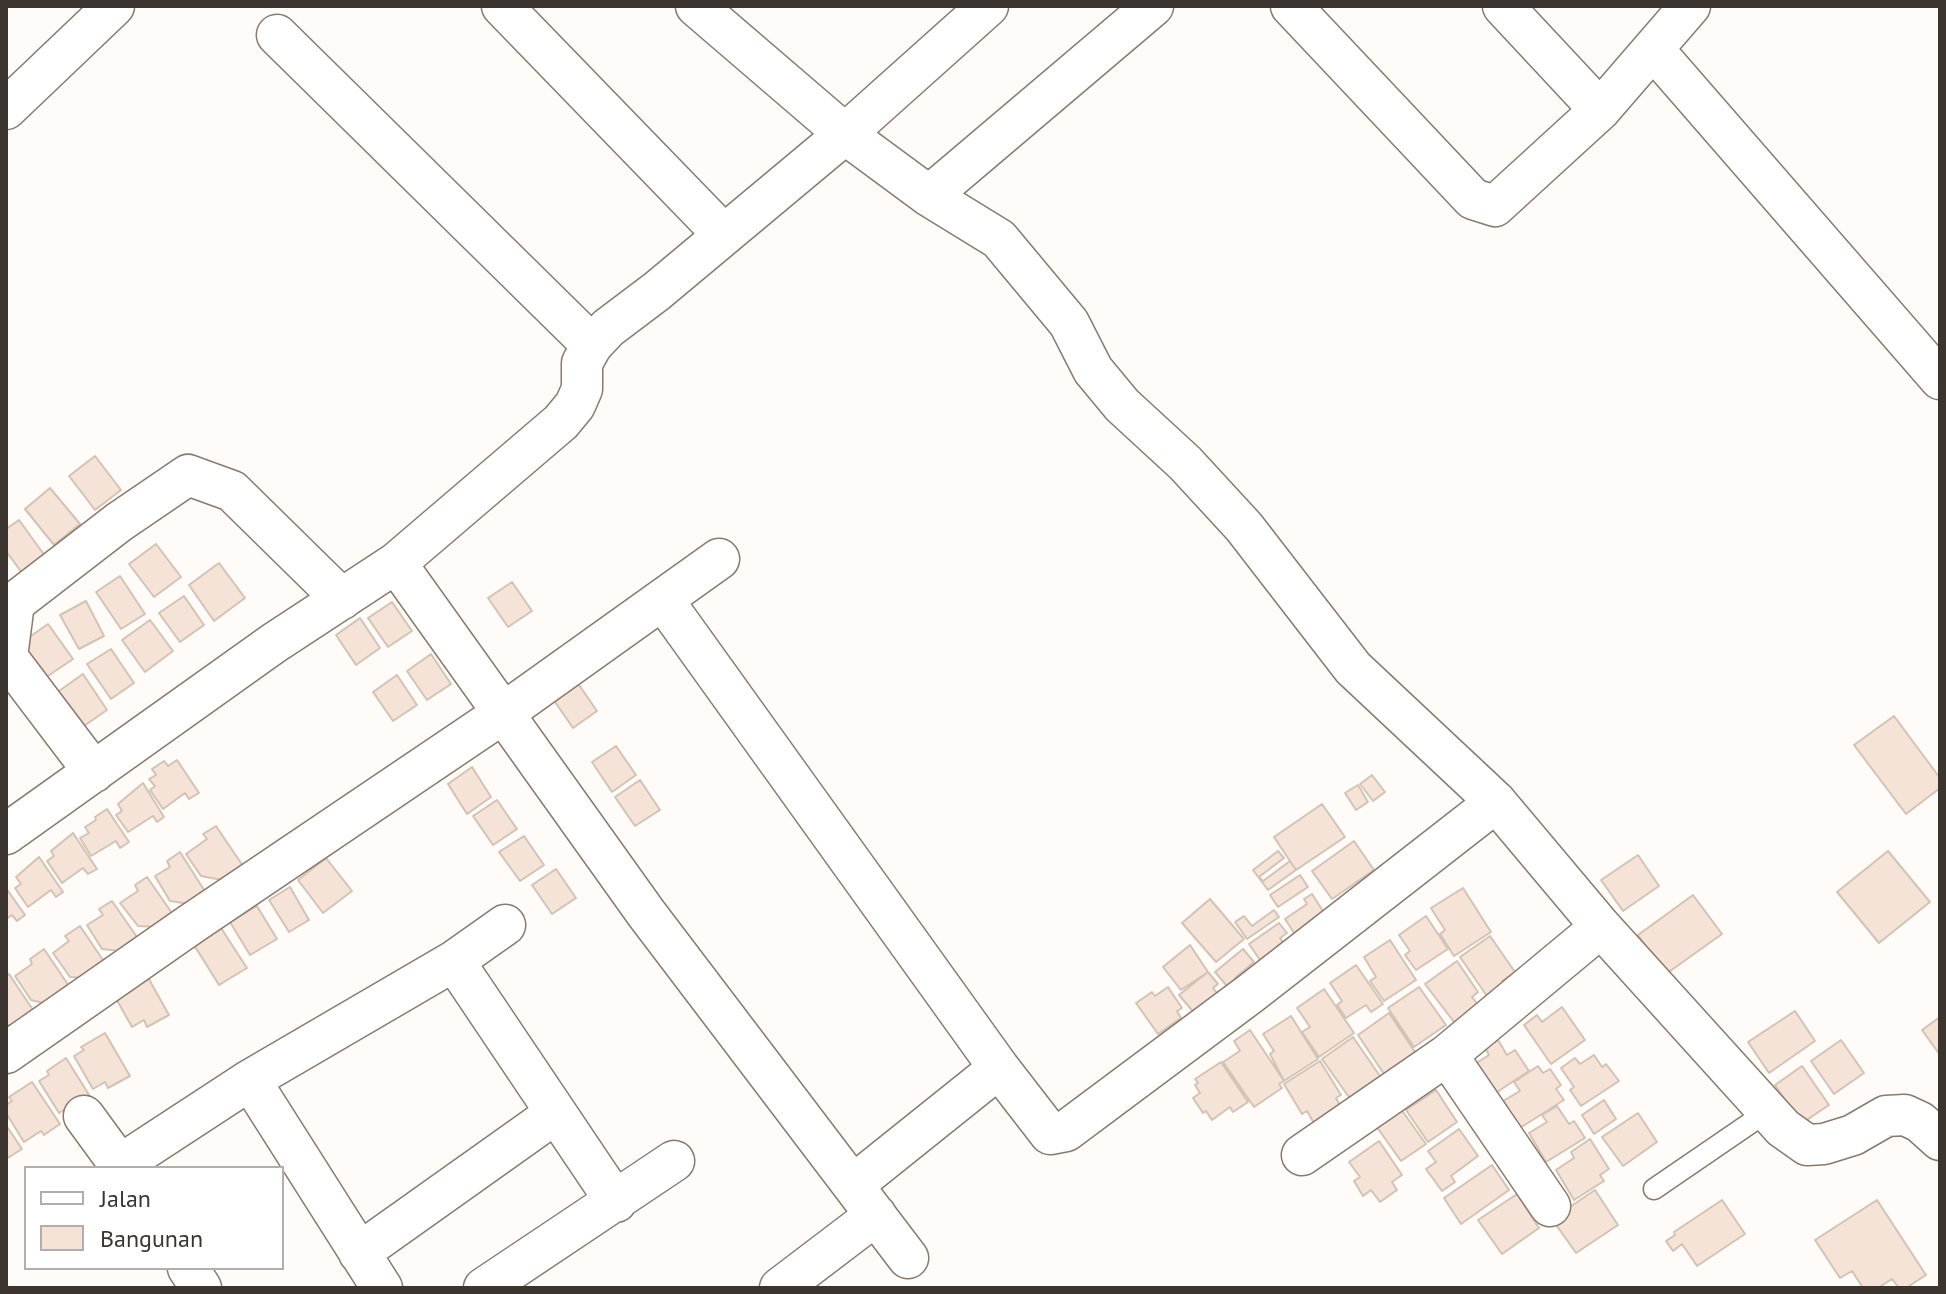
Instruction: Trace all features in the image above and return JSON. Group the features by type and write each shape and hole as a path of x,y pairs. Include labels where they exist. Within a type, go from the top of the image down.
{"street":[{"path":"6,109 114,6"},
{"path":"502,6 723,234"},
{"path":"696,6 845,134 929,196 999,239 1069,323 1093,370 1122,405 1185,463 1244,527 1353,668 1496,802 1601,927 1783,1128 1807,1145 1824,1144 1853,1135 1886,1116 1905,1115 1920,1122 1940,1140"},
{"path":"929,196 1153,6"},
{"path":"1291,6 1473,199 1495,206 1600,110 1690,6"},
{"path":"1503,6 1600,110"},
{"path":"6,834 274,643 396,563 561,422 575,405 582,389 582,363 592,345 608,328 845,134 982,8"},
{"path":"277,35 592,345"},
{"path":"1653,49 1940,379"},
{"path":"94,772 7,657 14,603 119,522 188,475 232,491 342,599"},
{"path":"6,1053 502,714 719,559"},
{"path":"396,563 646,913 908,1258"},
{"path":"663,600 999,1068 1050,1134 1066,1131 1251,993 1496,802"},
{"path":"122,1166 250,1080 454,961 505,925"},
{"path":"1302,1155 1447,1055 1601,927"},
{"path":"454,961 616,1202"},
{"path":"1447,1055 1550,1206"},
{"path":"780,1288 864,1200 999,1068"},
{"path":"250,1080 382,1288"},
{"path":"359,1253 556,1113"},
{"path":"84,1116 120,1166"},
{"path":"484,1288 674,1161"},
{"path":"189,1270 201,1288"}],"lane":[{"path":"1654,1189 1768,1111"}],"building":[{"path":"95,456 121,490 95,510 69,476"},
{"path":"50,488 80,524 54,545 25,509"},
{"path":"19,520 45,556 22,573 6,551 6,529"},
{"path":"156,544 181,577 154,597 129,564"},
{"path":"219,563 245,598 214,621 189,585"},
{"path":"120,576 145,614 121,629 96,592"},
{"path":"512,582 532,611 508,627 488,598"},
{"path":"184,596 204,625 180,642 159,613"},
{"path":"86,601 104,636 79,649 60,615"},
{"path":"392,602 412,631 388,647 368,618"},
{"path":"360,618 380,648 356,665 336,635"},
{"path":"150,620 173,651 145,672 122,640"},
{"path":"48,624 73,659 42,680 18,645"},
{"path":"111,649 134,683 111,699 87,664"},
{"path":"431,654 451,684 427,700 407,671"},
{"path":"83,674 107,710 81,728 56,693"},
{"path":"397,675 417,705 393,721 373,692"},
{"path":"577,682 597,711 573,728 553,699"},
{"path":"1894,716 1940,778 1940,788 1906,814 1854,745"},
{"path":"616,746 636,775 612,792 592,762"},
{"path":"177,760 199,793 189,799 185,793 163,809 150,790 155,786 149,779 156,775 152,769 164,761 168,766"},
{"path":"472,767 491,797 467,814 448,784"},
{"path":"1372,775 1385,792 1373,801 1360,784"},
{"path":"640,780 660,810 635,826 615,797"},
{"path":"143,783 164,817 157,822 153,816 128,832 116,815 122,811 118,804"},
{"path":"1358,785 1368,802 1356,810 1345,793"},
{"path":"497,800 517,829 493,845 473,816"},
{"path":"1322,804 1345,837 1296,870 1274,837"},
{"path":"107,809 129,842 120,848 116,841 91,856 80,838 89,833 85,827"},
{"path":"216,826 243,866 222,880 201,876 186,854 207,839 203,834"},
{"path":"73,833 97,869 88,874 83,868 62,883 47,861 54,856 51,851"},
{"path":"524,836 544,865 520,881 499,852"},
{"path":"1354,841 1374,870 1332,899 1312,871"},
{"path":"1278,851 1284,858 1259,877 1263,881 1290,861 1296,870 1268,890 1253,870"},
{"path":"1888,851 1930,902 1879,943 1837,892"},
{"path":"180,852 206,893 190,904 170,901 155,876 170,867 167,861"},
{"path":"1638,855 1659,886 1623,911 1601,880"},
{"path":"39,857 63,892 56,897 51,890 28,907 15,888 21,884 16,877"},
{"path":"326,858 352,891 323,913 298,880"},
{"path":"556,869 576,898 552,914 532,885"},
{"path":"1300,875 1308,887 1278,907 1270,895"},
{"path":"147,877 174,916 158,927 138,926 120,903 138,891 135,885"},
{"path":"290,887 309,920 289,932 269,900"},
{"path":"6,888 25,915 17,921 12,915 6,919"},
{"path":"1463,888 1491,932 1454,956 1440,934 1445,930 1431,908"},
{"path":"1312,894 1332,925 1302,945 1285,919 1307,904 1304,899"},
{"path":"1693,895 1722,934 1666,974 1638,935"},
{"path":"1210,899 1244,939 1216,962 1182,923"},
{"path":"112,901 139,940 120,951 102,949 87,925 103,915 99,909"},
{"path":"257,906 277,939 250,955 230,922"},
{"path":"1274,910 1279,917 1247,939 1235,922 1244,916 1252,926"},
{"path":"1426,916 1448,949 1416,970 1405,955 1410,951 1399,935"},
{"path":"1279,923 1287,933 1280,938 1288,949 1264,966 1249,944"},
{"path":"80,926 105,963 86,978 70,977 53,953 69,941 65,936"},
{"path":"221,928 247,968 219,985 194,945"},
{"path":"1490,936 1515,972 1502,981 1507,987 1489,999 1460,957"},
{"path":"1390,940 1416,980 1384,1001 1370,981 1376,977 1364,957"},
{"path":"1190,945 1208,972 1181,990 1163,967"},
{"path":"44,949 71,989 48,1004 31,1000 15,976 32,964 30,959"},
{"path":"1243,949 1254,962 1235,978 1241,986 1233,993 1215,972"},
{"path":"1457,961 1478,992 1472,997 1478,1005 1454,1022 1425,984"},
{"path":"1356,965 1383,1004 1371,1012 1366,1005 1346,1018 1337,1005 1342,1001 1330,983"},
{"path":"145,972 169,1015 147,1027 144,1020 132,1027 114,995"},
{"path":"1208,972 1218,984 1213,988 1219,996 1196,1015 1179,995"},
{"path":"9,974 35,1013 17,1025 6,1025 6,976"},
{"path":"1168,987 1182,1008 1177,1011 1181,1018 1158,1034 1136,1003 1152,992 1155,996"},
{"path":"1419,987 1446,1025 1414,1047 1388,1008"},
{"path":"1324,989 1354,1033 1319,1057 1302,1032 1310,1027 1297,1008"},
{"path":"1562,1007 1585,1040 1551,1064 1524,1025 1537,1015 1542,1022"},
{"path":"1795,1011 1815,1041 1769,1073 1748,1042"},
{"path":"1389,1013 1417,1055 1386,1077 1358,1035"},
{"path":"1291,1016 1318,1059 1284,1081 1270,1054 1274,1051 1263,1034"},
{"path":"1940,1017 1940,1055 1922,1030"},
{"path":"1250,1030 1284,1081 1279,1084 1282,1088 1254,1107 1223,1062 1240,1051 1234,1041"},
{"path":"105,1033 130,1076 108,1088 105,1082 93,1089 74,1056 84,1050 81,1047"},
{"path":"1353,1037 1382,1079 1351,1100 1322,1059"},
{"path":"1498,1040 1507,1055 1515,1050 1529,1071 1494,1094 1475,1064 1489,1055 1485,1048"},
{"path":"1841,1040 1864,1073 1834,1094 1811,1061"},
{"path":"1594,1055 1602,1067 1606,1064 1619,1081 1581,1106 1570,1090 1574,1087 1561,1068 1575,1058 1580,1064"},
{"path":"66,1058 91,1098 59,1113 39,1081 49,1075 47,1071"},
{"path":"1320,1061 1341,1095 1336,1098 1342,1109 1315,1125 1307,1111 1302,1114 1284,1084"},
{"path":"1221,1062 1248,1102 1233,1112 1230,1107 1212,1120 1193,1098 1200,1093 1195,1079"},
{"path":"1538,1066 1543,1073 1550,1069 1561,1085 1556,1089 1564,1100 1520,1128 1503,1101 1520,1091 1514,1082"},
{"path":"1802,1066 1829,1105 1801,1124 1775,1085"},
{"path":"32,1082 60,1124 44,1135 41,1131 24,1142 6,1113 6,1105 12,1101 9,1097"},
{"path":"1436,1090 1457,1122 1428,1142 1406,1110"},
{"path":"1604,1100 1616,1119 1594,1134 1582,1115"},
{"path":"1398,1105 1426,1144 1401,1161 1374,1123"},
{"path":"1557,1106 1569,1124 1574,1121 1585,1138 1546,1162 1529,1133 1547,1122 1542,1115"},
{"path":"1638,1113 1657,1142 1623,1166 1602,1137"},
{"path":"6,1125 22,1149 6,1159"},
{"path":"1459,1129 1478,1156 1451,1176 1455,1182 1442,1191 1426,1169 1436,1162 1428,1151"},
{"path":"1590,1139 1609,1169 1600,1175 1604,1181 1574,1200 1556,1170 1574,1158 1571,1152"},
{"path":"1379,1141 1402,1175 1392,1182 1397,1190 1380,1202 1371,1190 1363,1196 1354,1181 1360,1177 1349,1162"},
{"path":"1492,1165 1509,1190 1461,1224 1444,1198"},
{"path":"1595,1190 1618,1225 1576,1253 1552,1219"},
{"path":"1517,1194 1539,1228 1502,1254 1478,1220"},
{"path":"1722,1200 1745,1234 1697,1266 1682,1244 1673,1251 1666,1241 1675,1235 1674,1232"},
{"path":"1877,1200 1926,1275 1906,1288 1899,1288 1892,1279 1878,1288 1863,1288 1852,1271 1840,1278 1815,1240"}]}
